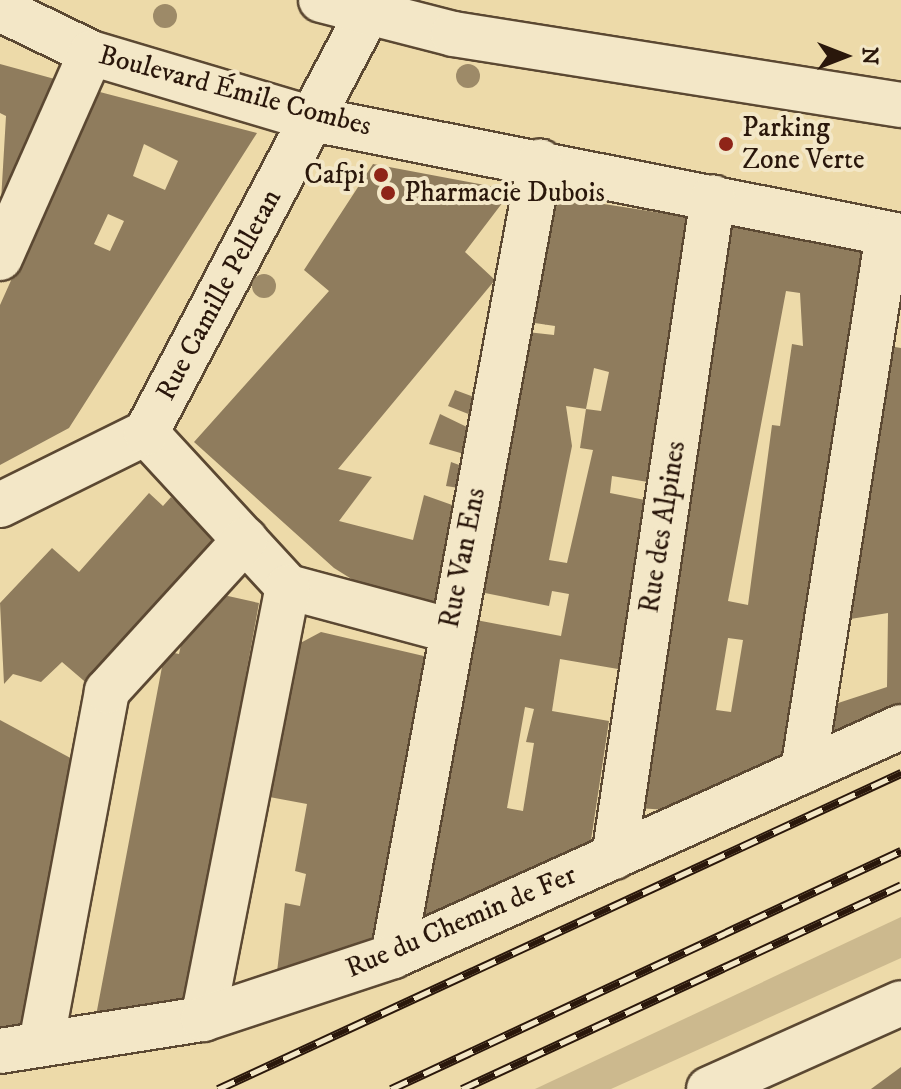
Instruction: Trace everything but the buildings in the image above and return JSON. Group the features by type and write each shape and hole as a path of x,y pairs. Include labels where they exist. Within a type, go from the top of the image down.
{"street":[{"path":"321,0 371,6 465,36 901,105"},
{"name":"Rue Camille Pelletan","path":"0,505 146,433 371,6"},
{"name":"Boulevard Émile Combes","path":"0,9 91,53 312,119 540,161 894,235"},
{"path":"0,258 91,53"},
{"name":"Rue Van Ens","path":"393,956 449,630 540,161"},
{"name":"Rue des Alpines","path":"614,857 713,197"},
{"path":"803,771 894,235"},
{"path":"146,433 288,587 449,630"},
{"path":"20,1048 107,691 245,540"},
{"path":"203,1019 288,587"},
{"name":"Rue du Chemin de Fer","path":"20,1048 203,1019 393,956 901,727"},
{"path":"709,1089 901,1003"}],"shaded area":[{"path":"901,917 901,958 611,1089 535,1089"}],"railway":[{"path":"218,1089 901,773"},
{"path":"391,1089 901,851"},
{"path":"462,1089 901,885"}],"place":[{"name":"Parking Zone Verte","path":"726,144"},
{"name":"Cafpi","path":"381,175"},
{"name":"Pharmacie Dubois","path":"388,193"}]}
